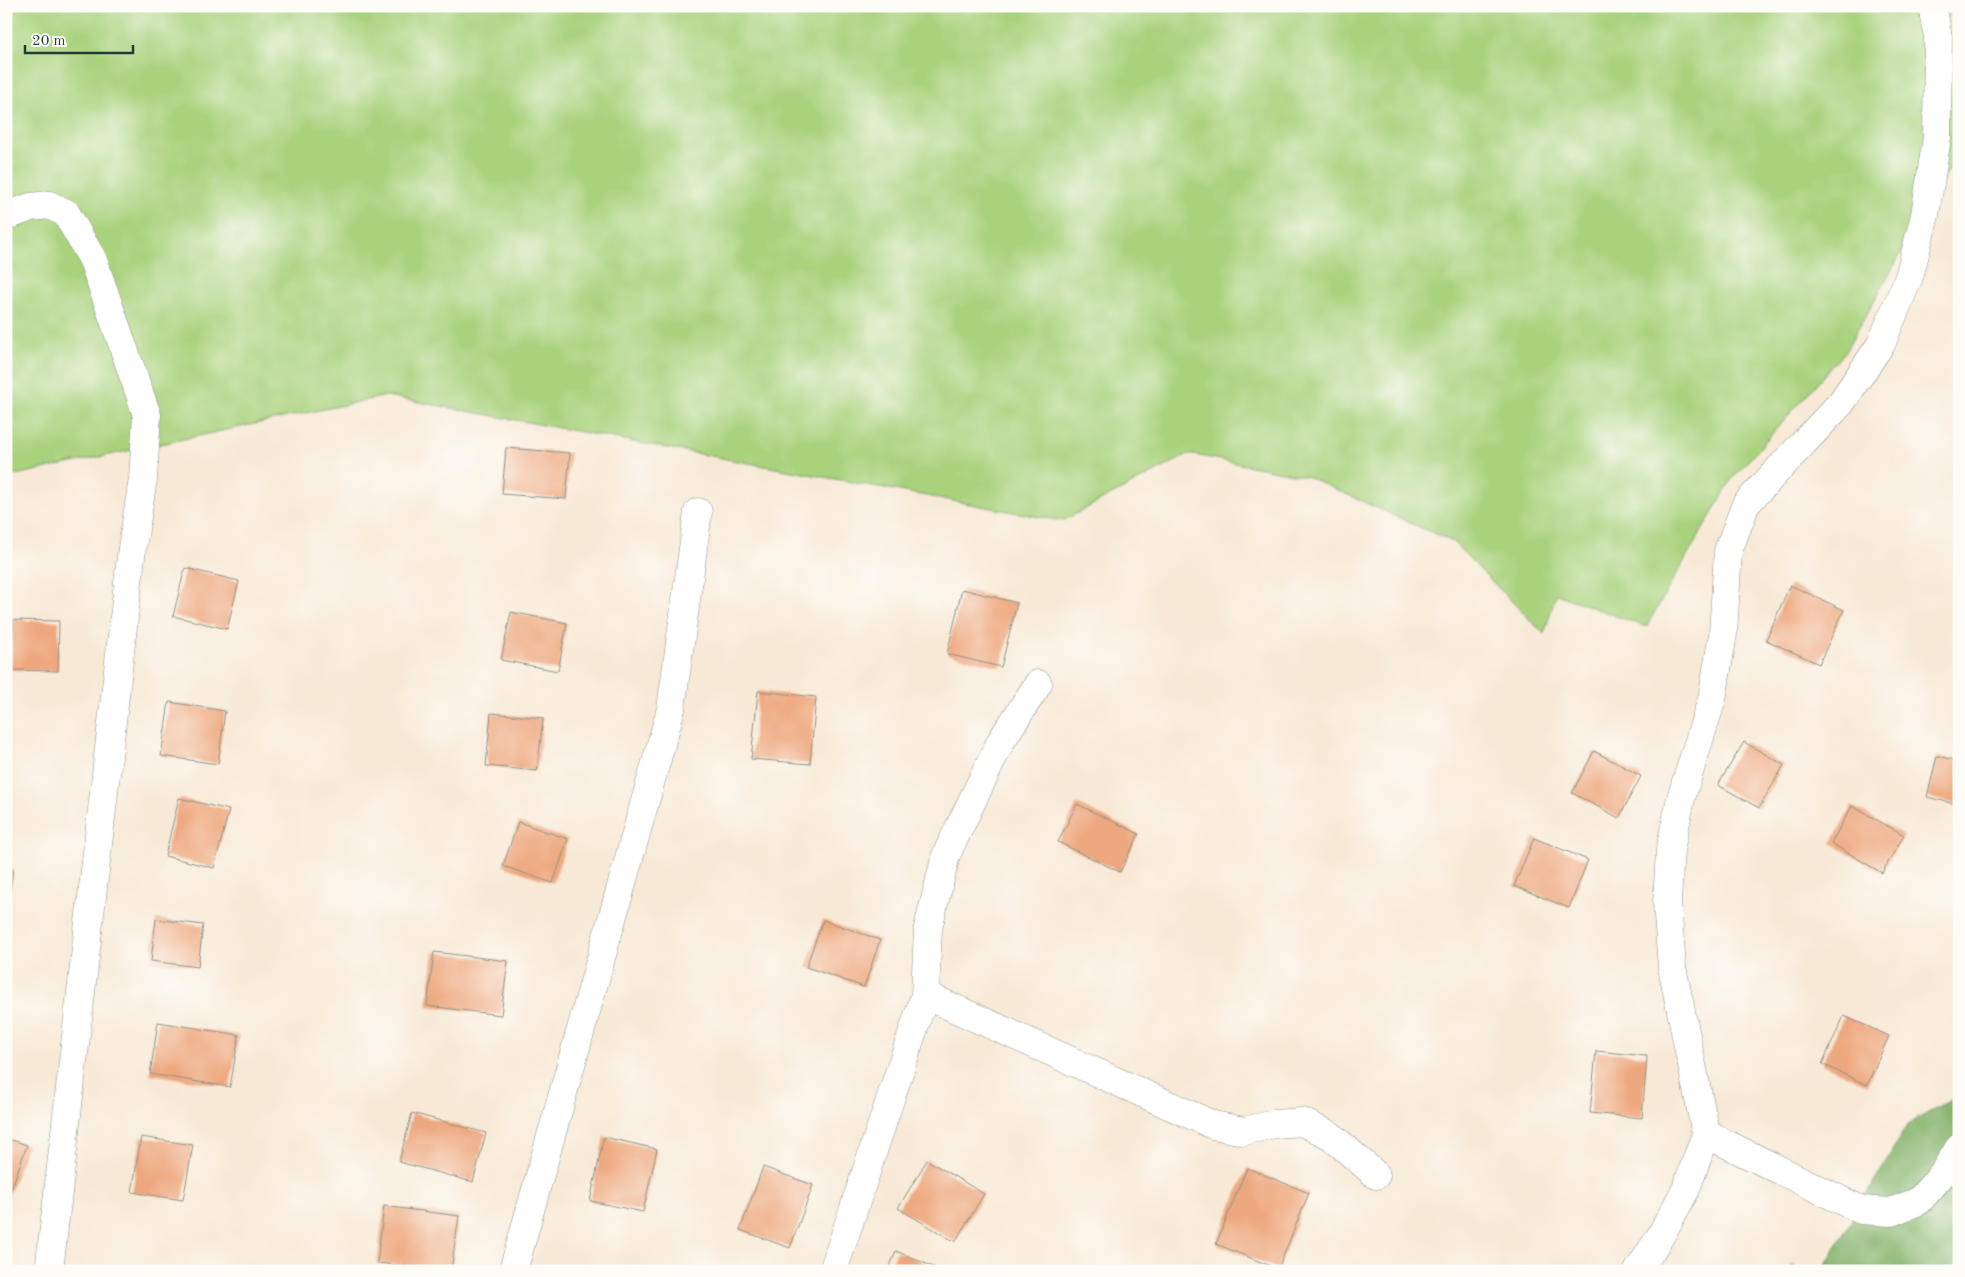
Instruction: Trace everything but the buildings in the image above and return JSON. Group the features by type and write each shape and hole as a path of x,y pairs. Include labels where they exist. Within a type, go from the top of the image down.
{"street":[{"path":"1638,1271 1661,1235 1686,1188 1706,1134 1672,967 1667,903 1670,850 1681,798 1712,699 1724,634 1728,551 1746,504 1841,403 1881,344 1909,277 1925,215 1937,136 1938,37 1932,6"},
{"path":"6,216 31,207 49,205 66,213 93,260 147,415 143,479 132,548 49,1271"},
{"path":"513,1271 671,709 698,512"},
{"path":"833,1271 925,996 928,928 946,855 1001,741 1038,684"},
{"path":"925,996 1213,1125 1244,1130 1274,1124 1302,1122 1330,1135 1376,1176"},
{"path":"1706,1134 1861,1210 1891,1212 1919,1201 1943,1173 1959,1148"}],"green space":[{"path":"6,6 1959,6 1959,152 1846,350 1732,479 1646,627 1556,594 1544,634 1453,542 1308,477 1189,454 1062,521 386,396 6,477"},
{"path":"1954,1098 1959,1098 1959,1271 1822,1271 1907,1125"}]}
